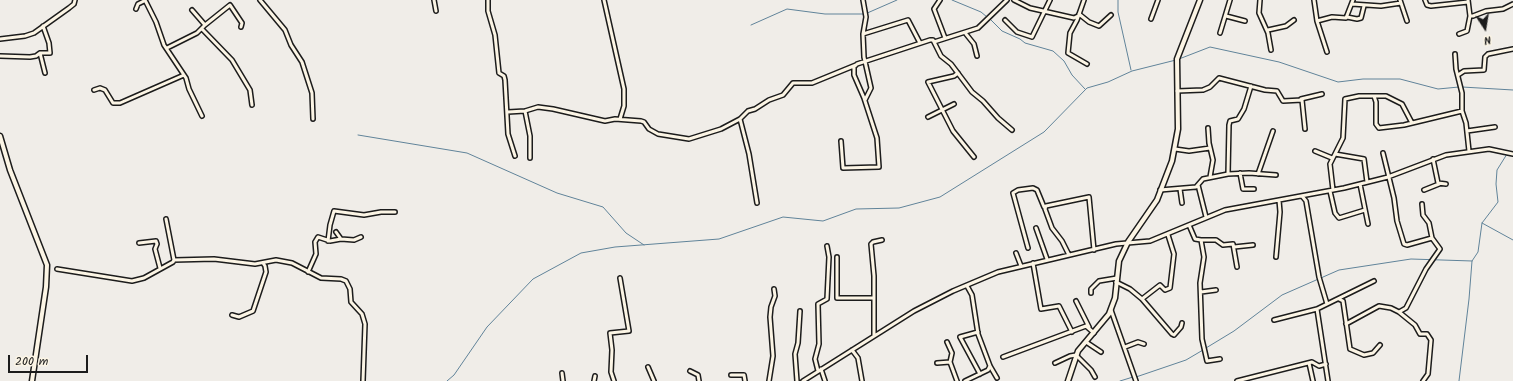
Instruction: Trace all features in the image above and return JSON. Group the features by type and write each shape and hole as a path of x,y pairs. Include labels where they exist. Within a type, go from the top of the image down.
{"main road":[{"path":"1068,381 1076,355 1104,321 1111,310 1119,261 1128,242 1150,211 1160,190 1175,149 1178,129 1177,91 1179,53 1200,0"},
{"path":"0,136 10,170 47,265 46,287 32,381"}],"street":[{"path":"0,40 29,35 69,8 74,4 75,0"},
{"path":"260,0 285,30 291,45 302,62 312,94 313,119"},
{"path":"434,0 436,11"},
{"path":"488,0 488,11 495,35 499,74 504,76 505,80 508,112 508,134 515,156"},
{"path":"604,0 624,88 624,106 620,119"},
{"path":"863,0 866,17 863,34 865,61 871,88 865,100"},
{"path":"940,0 934,9 945,38"},
{"path":"508,112 525,111 538,107 605,121 620,119 644,122 649,129 658,134 689,139 721,129 740,119 748,111 755,109 769,100 783,95 794,83 812,83 865,61 920,43 930,40 934,42 945,38 966,34 978,28 1007,0"},
{"path":"1014,0 1030,8 1045,12 1074,18 1079,14"},
{"path":"1005,20 1017,32 1031,37 1050,0"},
{"path":"1084,0 1070,33 1068,53 1087,64"},
{"path":"1151,19 1158,0"},
{"path":"1220,33 1230,0"},
{"path":"1260,0 1259,12 1268,30 1271,50"},
{"path":"1314,0 1317,21 1327,52"},
{"path":"1425,0 1427,5 1431,6 1468,1 1470,16 1467,31 1459,34"},
{"path":"136,9 138,4 145,1 156,22 164,45 184,75 202,116"},
{"path":"1347,17 1352,2 1364,6 1387,6 1401,1 1407,21"},
{"path":"1470,16 1507,8 1513,4"},
{"path":"167,48 197,33 230,5 242,23 241,27"},
{"path":"1317,21 1332,17 1343,19 1347,17 1357,19 1361,18 1364,6"},
{"path":"192,10 205,25"},
{"path":"1079,14 1089,22 1099,26 1111,15"},
{"path":"1226,16 1245,21"},
{"path":"863,34 908,20 920,43"},
{"path":"1268,30 1286,26 1294,20"},
{"path":"0,56 30,57 36,56 40,53 50,53 43,26"},
{"path":"202,29 232,60 250,90 252,105"},
{"path":"966,34 974,44 977,56"},
{"path":"934,42 941,56 949,61 972,92 1012,130"},
{"path":"1458,74 1464,71 1484,70 1485,57 1488,54 1513,49"},
{"path":"40,53 44,73"},
{"path":"1455,54 1456,69 1462,93 1462,111 1467,131 1469,151"},
{"path":"841,141 843,168 879,167 877,138 865,100 854,75 856,65"},
{"path":"958,73 954,76 928,82 944,109 953,131 974,157"},
{"path":"94,90 100,88 105,90 113,103 120,103 184,75"},
{"path":"1177,91 1203,90 1210,87 1218,78 1277,91 1283,101 1322,94"},
{"path":"1228,174 1230,121 1238,119 1244,109 1251,86"},
{"path":"1365,210 1339,218 1335,213 1329,167 1344,134 1345,99 1359,96 1386,96 1398,101 1412,123"},
{"path":"1374,96 1376,102 1378,127 1394,127 1462,111"},
{"path":"1300,99 1305,129"},
{"path":"928,117 954,104"},
{"path":"525,111 530,136 530,158"},
{"path":"740,119 749,154 757,202"},
{"path":"1467,131 1495,127"},
{"path":"1208,128 1212,160 1210,177"},
{"path":"1258,174 1273,131"},
{"path":"1175,149 1189,151 1210,148"},
{"path":"802,381 874,335 933,300 993,274 1047,259 1128,242 1144,242 1168,235 1206,217 1225,210 1360,184 1388,177 1433,159 1469,151 1494,150 1513,154"},
{"path":"1315,151 1332,158"},
{"path":"1383,153 1394,198 1397,222 1404,244 1407,245 1432,238"},
{"path":"1335,154 1364,159 1367,182"},
{"path":"1433,159 1439,184"},
{"path":"1240,173 1243,189 1254,190"},
{"path":"1160,190 1198,186 1203,179 1228,174 1240,173 1276,175"},
{"path":"1360,184 1368,224"},
{"path":"1424,190 1439,184 1446,184"},
{"path":"1198,186 1206,217"},
{"path":"1028,248 1014,194 1018,190 1033,188 1037,190 1052,228 1062,241 1069,255"},
{"path":"1180,189 1182,204"},
{"path":"1302,196 1306,201 1319,277 1327,304"},
{"path":"1044,207 1068,200 1088,197 1094,250"},
{"path":"1276,256 1280,212 1279,200"},
{"path":"1399,312 1406,308 1426,269 1440,250 1436,240 1432,238 1429,223 1423,215 1422,204"},
{"path":"328,241 334,211 364,215 381,212 395,212"},
{"path":"166,219 174,260"},
{"path":"1189,225 1196,238 1201,240 1216,240 1222,245 1233,244 1234,247 1253,246"},
{"path":"1036,228 1047,259"},
{"path":"336,232 341,239"},
{"path":"1142,299 1159,286 1165,290 1170,288 1174,254 1168,235"},
{"path":"308,272 316,254 316,238 318,237 328,241 341,239 354,240 361,237"},
{"path":"874,335 874,276 871,244 882,240"},
{"path":"1201,240 1204,257 1200,283 1202,338 1207,361 1220,359"},
{"path":"139,243 156,241 157,244 155,249 160,268"},
{"path":"825,381 819,370 816,359 819,344 818,304 827,299 829,257 827,246"},
{"path":"1234,247 1237,267"},
{"path":"1016,253 1021,266"},
{"path":"837,257 837,298 873,298"},
{"path":"57,269 132,281 144,278 173,262 174,260 214,259 255,264 276,260 292,263 321,278 341,278 346,281 350,289 351,302 364,317 363,381"},
{"path":"232,315 240,317 253,311 266,272 263,263"},
{"path":"1033,263 1041,308 1059,306 1072,332"},
{"path":"614,381 611,372 612,350 610,333 629,331 620,278"},
{"path":"1092,293 1091,289 1099,280 1116,280 1142,299 1172,334 1174,335 1182,327 1182,323"},
{"path":"1274,320 1316,309 1374,281"},
{"path":"967,286 972,295 978,332 990,366 997,378"},
{"path":"769,381 773,358 770,317 771,307 775,296 774,289"},
{"path":"1201,292 1216,290"},
{"path":"1339,299 1343,301 1351,350 1368,355 1380,345"},
{"path":"1076,300 1089,327 1094,333"},
{"path":"1346,324 1379,306 1391,308 1399,312 1415,325 1420,334 1426,334 1431,340 1428,374 1423,381"},
{"path":"1316,309 1328,381"},
{"path":"1111,310 1136,381"},
{"path":"796,381 795,354 798,343 800,311"},
{"path":"1003,357 1033,344 1086,326 1089,327"},
{"path":"978,332 960,336 980,374"},
{"path":"947,342 952,353 950,362 957,381"},
{"path":"1086,342 1101,352"},
{"path":"1125,347 1138,342 1144,344"},
{"path":"852,350 858,358 862,381"},
{"path":"1055,363 1070,356 1076,355 1091,370 1095,377"},
{"path":"937,363 950,362"},
{"path":"1237,381 1314,362 1318,366 1326,364"},
{"path":"1310,363 1313,381"},
{"path":"965,381 988,370 990,366"},
{"path":"648,367 654,381"},
{"path":"690,371 698,375 699,381"},
{"path":"562,373 563,381"},
{"path":"732,376 744,375 745,381"},
{"path":"594,381 595,376"}],"waterway":[{"path":"751,25 787,9 825,14 865,14 897,0"},
{"path":"952,0 981,12 987,17"},
{"path":"1118,0 1118,12 1131,70"},
{"path":"990,19 1002,31 1020,39 1025,43 1053,51 1064,61 1072,75 1085,89"},
{"path":"1179,59 1210,47 1279,62 1338,82 1363,79 1400,79 1438,89 1459,87"},
{"path":"447,381 454,375 487,327 533,279 581,253 615,247 719,239 783,217 823,221 856,209 899,208 940,197 1044,132 1087,88 1108,82 1132,71 1176,60"},
{"path":"1462,87 1513,90"},
{"path":"358,135 467,153 557,193 603,207 626,233 644,245"},
{"path":"1459,381 1472,261 1478,252 1482,223 1498,202 1496,184 1497,170 1507,154"},
{"path":"1482,223 1513,240"},
{"path":"1206,348 1234,331 1282,295 1339,270 1411,259 1472,261"},
{"path":"1136,377 1186,360 1203,350"},
{"path":"1120,381 1133,377"}]}
